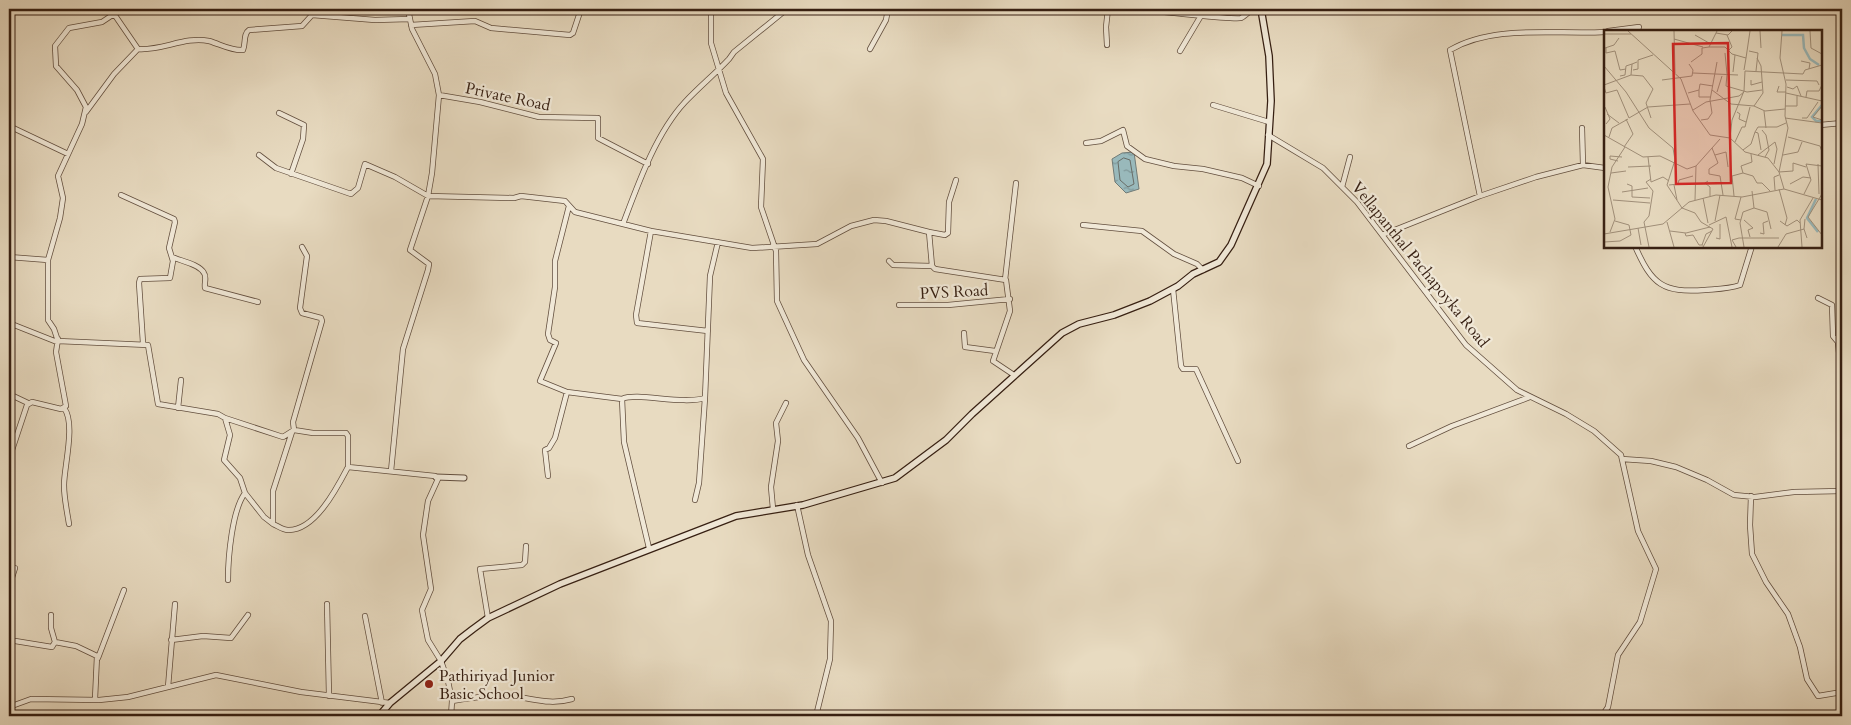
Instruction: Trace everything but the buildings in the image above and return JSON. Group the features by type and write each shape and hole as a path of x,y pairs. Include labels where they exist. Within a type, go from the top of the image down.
{"main road":[{"path":"378,716 390,703 441,661 460,639 488,618 560,584 723,520 773,508 797,505 895,478 946,440 1014,375 1062,333 1079,324 1114,316 1141,305 1219,262 1231,245 1267,164 1269,56 1261,9"}],"street":[{"path":"391,471 402,349 428,270 428,264 425,260 410,250 428,196 436,143 439,96 434,74 419,46 411,25 408,9"},
{"path":"411,25 475,21 490,28 570,35 573,33 580,9"},
{"path":"712,9 711,43 726,93 763,160 761,207 774,246 777,301 804,360 858,438 882,483"},
{"path":"623,224 648,164 674,116 740,46 787,9"},
{"path":"870,49 886,20 888,9"},
{"path":"1107,45 1108,9"},
{"path":"1145,9 1155,12 1202,14 1231,19 1241,18 1253,9"},
{"path":"69,524 64,487 68,463 67,412 64,408 66,406 56,352 57,340 48,320 48,260 60,218 63,198 58,176 86,108 77,90 56,66 55,46 69,28 102,22 114,11 138,48"},
{"path":"1180,51 1202,14"},
{"path":"138,48 157,49 178,42 198,40 243,50 245,35 249,30 302,26 312,15 375,20 410,19"},
{"path":"1614,30 1638,27"},
{"path":"1480,196 1450,50 1481,39 1510,34 1604,31"},
{"path":"84,115 114,74 138,48"},
{"name":"Private Road","path":"439,96 480,102 539,117 598,118 598,138 648,164"},
{"path":"1213,104 1269,122"},
{"path":"278,113 304,125 303,139 292,174"},
{"path":"1821,125 1842,123"},
{"path":"9,126 68,154"},
{"path":"1582,128 1583,165"},
{"path":"1086,143 1101,140 1123,130 1127,146 1145,159 1242,178 1258,186"},
{"name":"Vellapanthal Pachapoyka Road","path":"1268,135 1323,168 1357,202 1466,345 1517,390 1594,431 1621,455 1622,459"},
{"path":"259,155 276,168 351,194 358,188 365,164 371,165 428,196 514,198 521,196 564,201 575,212 651,231 752,248 817,244 851,226 874,220 886,221 945,235 948,232 948,202 956,180"},
{"path":"1342,187 1350,157"},
{"path":"1382,235 1480,196 1583,165 1604,168"},
{"name":"PVS Road","path":"1004,280 1016,183"},
{"path":"120,195 174,219 175,222 169,248 172,257 170,278 140,279 143,343"},
{"path":"569,205 555,261 555,287 548,334 550,340 556,343 540,378 542,383 567,392 622,399 627,396 689,400 705,398"},
{"path":"1083,226 1142,231 1174,254 1197,264 1203,270"},
{"path":"651,231 636,316 637,323 708,331"},
{"path":"929,232 932,266"},
{"path":"695,500 700,483 710,276 718,242"},
{"path":"273,524 273,491 293,431 293,422 322,320 321,318 302,313 300,308 307,256 302,247"},
{"path":"1636,248 1645,268 1662,286 1676,291 1688,291 1740,285 1751,248"},
{"path":"9,257 48,260"},
{"path":"172,257 193,265 206,274 205,288 258,302"},
{"path":"889,261 892,265 932,266 935,269 1006,280 1010,299 1010,311 993,361 1014,375"},
{"path":"1173,289 1181,366 1183,369 1196,369 1238,461"},
{"path":"1818,298 1832,305 1833,336 1840,342 1842,386"},
{"name":"PVS Road","path":"899,305 948,305 1010,299"},
{"path":"9,322 58,341 143,343 148,345 158,404 218,414 283,437 293,431 346,433 348,436 348,467 330,501 300,529 286,531 273,524 264,517 245,493 240,478 224,460 230,435 225,418"},
{"path":"964,333 965,347 995,351"},
{"path":"178,408 181,380"},
{"path":"548,476 546,450 555,438 567,392"},
{"path":"9,394 28,403 32,402 64,408"},
{"path":"1409,446 1452,426 1530,397"},
{"path":"622,399 624,442 649,548"},
{"path":"773,508 771,487 778,441 776,423 786,402"},
{"path":"9,459 28,403"},
{"path":"1602,716 1608,707 1618,655 1640,622 1656,569 1638,531 1622,459 1676,467 1707,480 1734,495 1751,496 1842,489"},
{"path":"348,467 436,477 464,478"},
{"path":"436,477 438,479 428,501 423,535 431,589 422,610 428,640 441,661 452,701 451,716"},
{"path":"228,580 234,530 241,500 245,493"},
{"path":"1751,496 1752,554 1771,590 1788,614 1800,647 1807,680 1818,696 1842,692"},
{"path":"797,505 808,555 831,621 830,660 816,716"},
{"path":"488,618 480,569 522,564 525,562 526,546"},
{"path":"9,587 14,568"},
{"path":"95,699 98,659 124,590"},
{"path":"168,687 175,604"},
{"path":"327,604 329,696"},
{"path":"51,615 50,628 55,642"},
{"path":"171,640 203,636 231,638 248,615"},
{"path":"365,616 382,703"},
{"path":"9,640 49,647 52,647 55,642"},
{"path":"55,642 76,646 97,656 98,659"},
{"path":"9,707 31,699 128,697 216,675 260,682 301,692 390,703"},
{"path":"452,701 483,696 507,696 557,703 572,699"}],"water":[{"path":"1134,152 1139,189 1126,193 1115,182 1112,159 1122,153"}],"place":[{"name":"Pathiriyad Junior Basic School","path":"429,684"}]}
